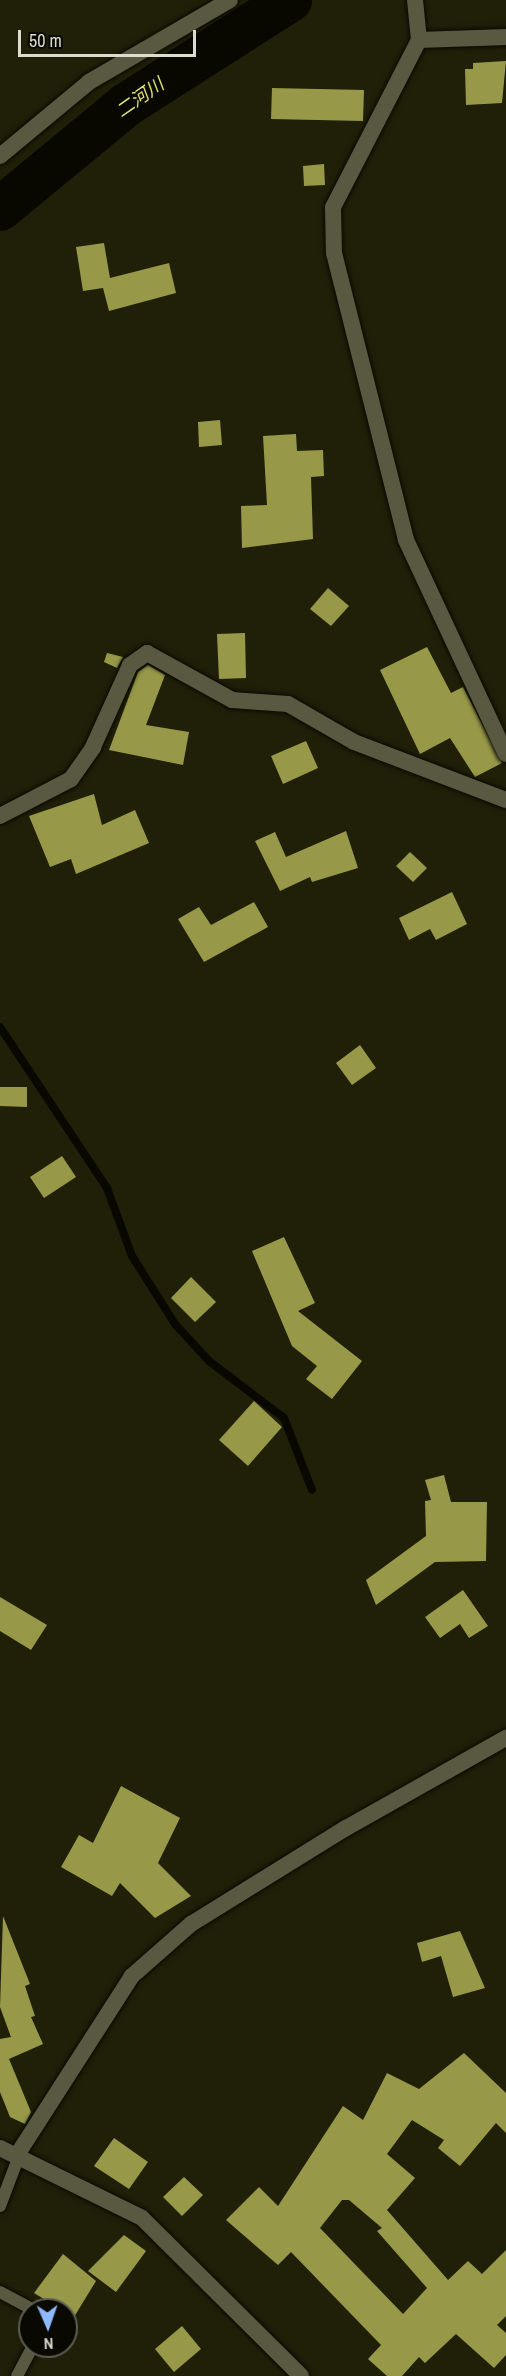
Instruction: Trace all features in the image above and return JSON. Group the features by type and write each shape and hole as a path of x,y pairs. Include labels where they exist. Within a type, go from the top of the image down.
{"street":[{"path":"0,156 89,82 230,0"},
{"path":"415,0 419,40 333,207 334,253 406,540 506,754"},
{"path":"419,40 506,37"},
{"path":"0,816 71,779 93,747 130,665 147,654 232,700 288,704 354,742 506,800"},
{"path":"18,2155 132,1976 191,1924 346,1828 506,1738"},
{"path":"0,2148 142,2218 301,2376"}],"lane":[{"path":"0,2206 18,2155"},
{"path":"0,2292 18,2302"},
{"path":"17,2376 27,2358"}],"building":[{"path":"506,61 502,103 466,105 465,69 473,69 473,63"},
{"path":"272,88 364,90 363,121 271,119"},
{"path":"324,164 325,185 304,186 303,166"},
{"path":"104,243 110,278 169,263 176,293 109,311 103,288 83,291 76,247"},
{"path":"220,420 222,445 199,447 198,422"},
{"path":"296,434 297,451 323,450 324,476 311,477 313,539 242,548 241,506 267,505 263,436"},
{"path":"328,588 349,606 331,626 310,609"},
{"path":"245,633 246,678 219,679 217,634"},
{"path":"427,647 451,693 463,687 502,763 475,777 450,738 420,754 380,670"},
{"path":"107,653 123,657 117,668 104,662"},
{"path":"148,665 165,675 146,725 189,732 183,765 109,750 138,672"},
{"path":"306,741 318,768 283,784 271,756"},
{"path":"94,794 102,825 135,810 149,843 76,874 71,859 50,867 29,816"},
{"path":"346,831 358,868 312,882 310,877 280,891 255,841 275,832 286,857"},
{"path":"410,852 427,868 413,882 396,866"},
{"path":"452,892 467,924 436,940 430,929 409,940 399,918"},
{"path":"254,902 268,927 204,962 178,919 199,907 211,925"},
{"path":"360,1045 376,1068 352,1085 336,1063"},
{"path":"0,1087 27,1087 27,1107 0,1106"},
{"path":"62,1156 76,1177 44,1198 30,1177"},
{"path":"284,1237 315,1303 298,1311 362,1361 332,1399 306,1379 317,1366 292,1346 252,1251"},
{"path":"191,1277 216,1302 195,1322 171,1298"},
{"path":"254,1401 282,1427 248,1466 219,1440"},
{"path":"444,1475 451,1502 487,1502 486,1561 435,1562 376,1605 366,1580 426,1536 425,1501 431,1500 425,1480"},
{"path":"463,1590 488,1626 469,1638 460,1624 440,1638 425,1617"},
{"path":"0,1597 47,1625 31,1650 0,1631"},
{"path":"121,1786 180,1818 158,1863 191,1896 155,1918 120,1883 112,1896 61,1867 79,1835 93,1843"},
{"path":"3,1916 30,1984 25,1986 35,2016 31,2017 43,2044 9,2059 31,2112 25,2124 10,2117 0,2092 0,2039 11,2037 0,2007"},
{"path":"460,1931 485,1988 453,1997 441,1956 422,1962 417,1943"},
{"path":"464,2053 506,2093 506,2133 496,2123 460,2166 438,2148 444,2140 412,2120 387,2154 415,2178 387,2210 448,2280 468,2261 482,2274 506,2250 506,2316 497,2325 506,2333 506,2355 494,2368 456,2334 425,2363 419,2357 402,2376 387,2376 368,2359 381,2345 291,2252 278,2265 226,2220 259,2187 278,2206 343,2106 363,2120 387,2073 419,2089","holes":["342,2200 349,2200 382,2228 377,2231 427,2288 403,2314 320,2228"]},
{"path":"114,2138 148,2162 129,2189 94,2166"},
{"path":"184,2177 203,2195 182,2216 163,2197"},
{"path":"124,2235 146,2251 116,2292 88,2271"},
{"path":"63,2254 96,2281 78,2310 78,2298 42,2298 34,2293"},
{"path":"182,2326 201,2349 174,2372 155,2349"}],"waterway":[{"name":"二河川","path":"0,209 126,105 290,0"},
{"path":"0,1027 107,1188 132,1256 175,1324 209,1361 284,1418 312,1490"}]}
